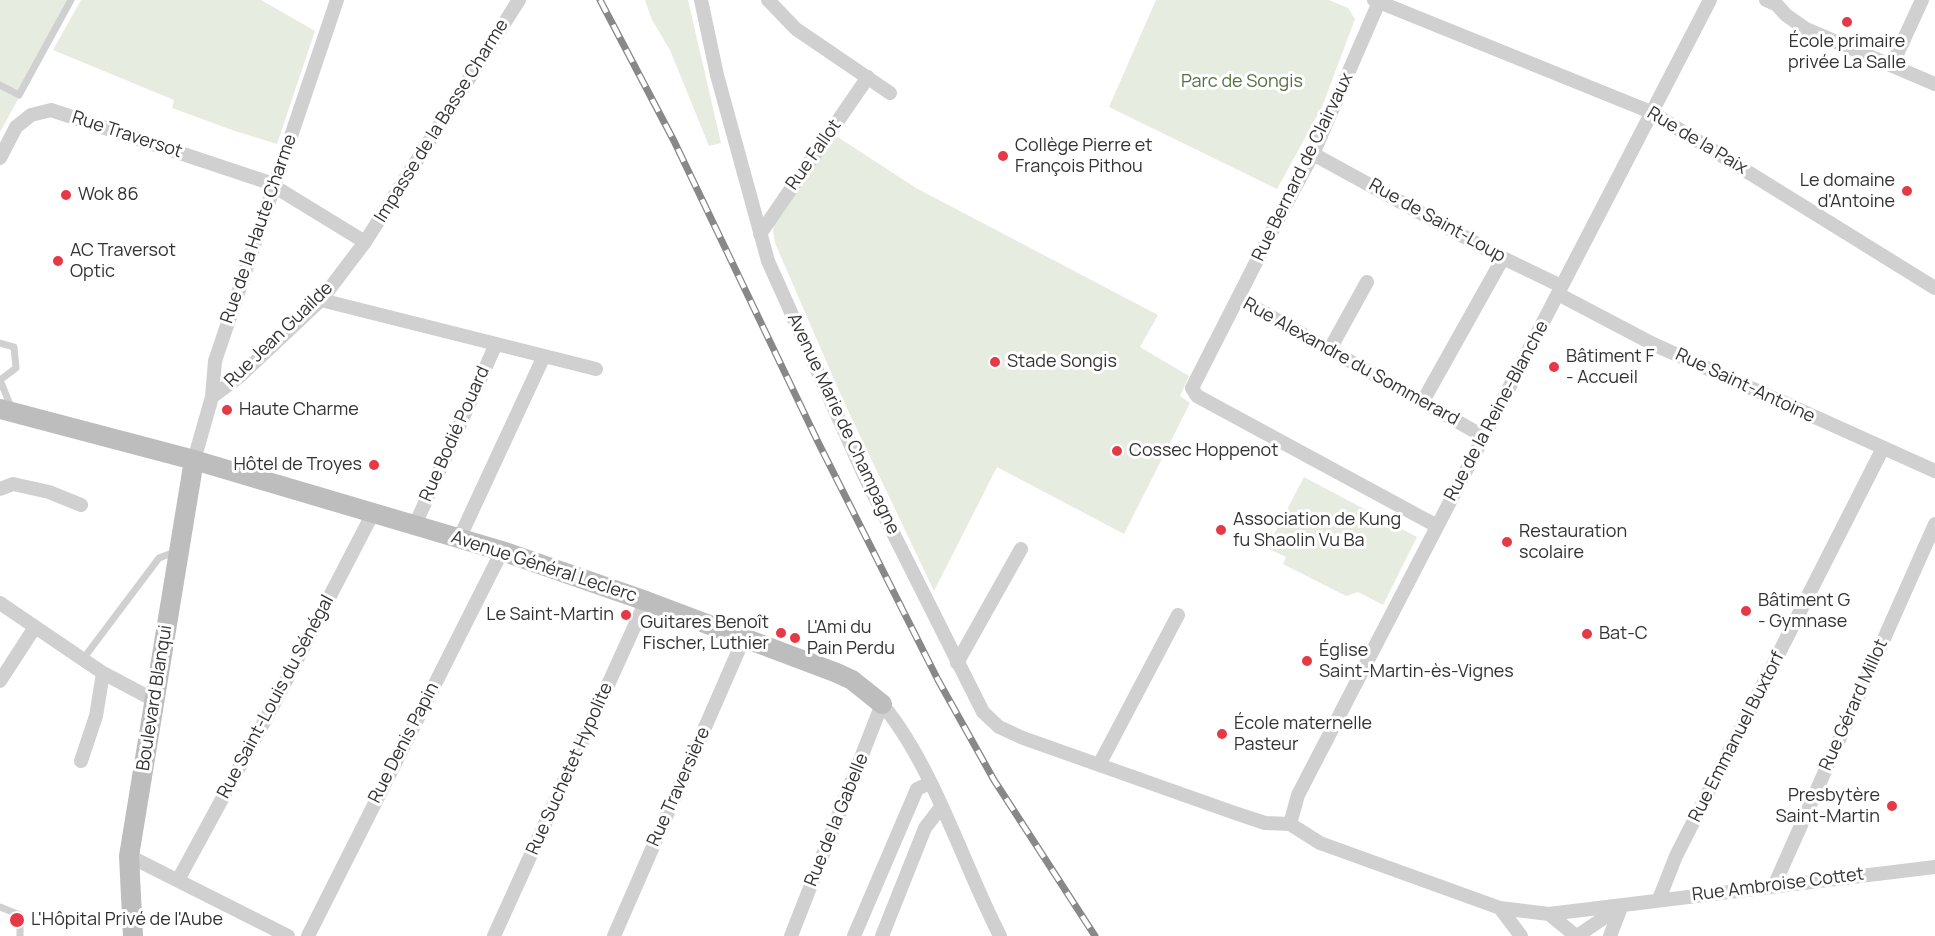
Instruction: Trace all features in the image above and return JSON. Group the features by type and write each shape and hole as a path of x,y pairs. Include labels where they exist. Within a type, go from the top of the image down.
{"main road":[{"name":"Avenue Général Leclerc","path":"7,411 194,460 502,551 646,601 837,673 852,680 882,704"},
{"name":"Boulevard Blanqui","path":"133,936 129,856 194,460"}],"street":[{"name":"Rue de la Haute Charme","path":"194,460 212,397 215,361 337,0"},
{"name":"Impasse de la Basse Charme","path":"365,242 519,0"},
{"name":"Avenue Marie de Champagne","path":"701,0 717,75 768,261 864,476 983,712 999,727 1023,738 1265,823 1290,824 1320,843 1500,908 1549,914"},
{"path":"768,0 796,29 890,93"},
{"name":"Rue de la Reine-Blanche","path":"1290,824 1298,795 1710,0"},
{"path":"1892,65 1922,0"},
{"name":"Rue de la Paix","path":"1377,1 1652,112 1935,288"},
{"name":"Rue Bernard de Clairvaux","path":"1238,298 1343,90 1377,1"},
{"path":"1776,2 1786,15 1806,29 1935,84"},
{"name":"Rue Fallot","path":"760,234 868,77"},
{"name":"Rue Traversot","path":"0,158 16,127 31,115 51,110 273,185"},
{"name":"Rue de Saint-Loup","path":"1313,153 1559,290"},
{"path":"273,185 365,242"},
{"name":"Rue Jean Guailde","path":"212,397 239,377 321,300 365,242"},
{"path":"1423,401 1503,258"},
{"path":"1330,349 1368,282"},
{"name":"Rue Saint-Antoine","path":"1559,290 1653,344 1935,471"},
{"name":"Rue Alexandre du Sommerard","path":"1437,526 1197,396 1192,388 1195,381 1238,298 1483,436"},
{"name":"Rue Bodié Pouard","path":"321,300 596,369"},
{"name":"Rue Bodié Pouard","path":"415,525 496,344"},
{"path":"459,539 544,356"},
{"name":"Rue Emmanuel Buxtorf","path":"1659,899 1676,856 1883,448"},
{"path":"0,489 13,484 49,492 81,505"},
{"name":"Rue Saint-Louis du Sénégal","path":"178,880 277,698 373,513"},
{"name":"Rue Gérard Millot","path":"1774,886 1935,524"},
{"path":"957,663 1021,549"},
{"name":"Rue Denis Papin","path":"308,936 502,551"},
{"name":"Rue Suchetet Hypolite","path":"494,936 646,601"},
{"path":"0,603 103,673 154,700"},
{"path":"1099,765 1110,748 1178,615"},
{"path":"0,681 36,627"},
{"name":"Rue Traversière","path":"614,936 744,638"},
{"path":"81,761 96,716 103,673"},
{"path":"882,704 897,722 930,783 1000,936"},
{"name":"Rue de la Gabelle","path":"791,936 882,704"},
{"path":"854,936 917,789 930,783"},
{"path":"882,936 925,828 941,807"},
{"path":"129,856 288,936"},
{"name":"Rue Ambroise Cottet","path":"1549,914 1935,867"},
{"path":"1549,914 1576,936 1622,905"},
{"path":"1610,936 1622,905"},
{"path":"1500,908 1521,936"}],"lane":[{"path":"0,85 19,95 71,0"},
{"path":"0,343 14,347 16,368 0,380 7,411"},
{"path":"83,659 159,558 179,550"},
{"path":"0,907 20,915 20,936"}],"green space":[{"path":"0,0 73,0 0,132"},
{"path":"81,0 261,0 315,31 277,144 172,108 174,100 53,50"},
{"path":"645,0 688,0 721,143 709,146 670,50 652,20"},
{"name":"Parc de Songis","path":"1156,0 1329,0 1348,8 1355,19 1322,107 1277,189 1109,107"},
{"name":"Stade Songis","path":"833,134 916,188 1158,315 1140,347 1189,376 1180,396 1190,403 1124,534 997,467 934,591 843,400 775,243 773,230 775,219"},
{"path":"1304,477 1417,537 1383,605 1358,592 1346,596 1283,564 1286,557 1267,548"}],"railway":[{"path":"600,0 674,141 818,442 938,680 994,780 1095,936"}],"place":[{"name":"École primaire privée La Salle","path":"1847,22"},
{"name":"Collège Pierre et François Pithou","path":"1003,156"},
{"name":"Le domaine d'Antoine","path":"1907,191"},
{"name":"Wok 86","path":"66,195"},
{"name":"AC Traversot Optic","path":"58,261"},
{"name":"Stade Songis","path":"995,362"},
{"name":"Bâtiment F - Accueil","path":"1554,367"},
{"name":"Haute Charme","path":"227,410"},
{"name":"Cossec Hoppenot","path":"1117,451"},
{"name":"Hôtel de Troyes","path":"374,465"},
{"name":"Association de Kung fu Shaolin Vu Ba","path":"1221,530"},
{"name":"Restauration scolaire","path":"1507,542"},
{"name":"Bâtiment G - Gymnase","path":"1746,611"},
{"name":"Le Saint-Martin","path":"626,615"},
{"name":"Guitares Benoît Fischer, Luthier","path":"781,633"},
{"name":"Bat-C","path":"1587,634"},
{"name":"L'Ami du Pain Perdu","path":"795,638"},
{"name":"Église Saint-Martin-ès-Vignes","path":"1307,661"},
{"name":"École maternelle Pasteur","path":"1222,734"},
{"name":"Presbytère Saint-Martin","path":"1892,806"},
{"name":"L'Hôpital Privé de l'Aube","path":"17,920"}]}
